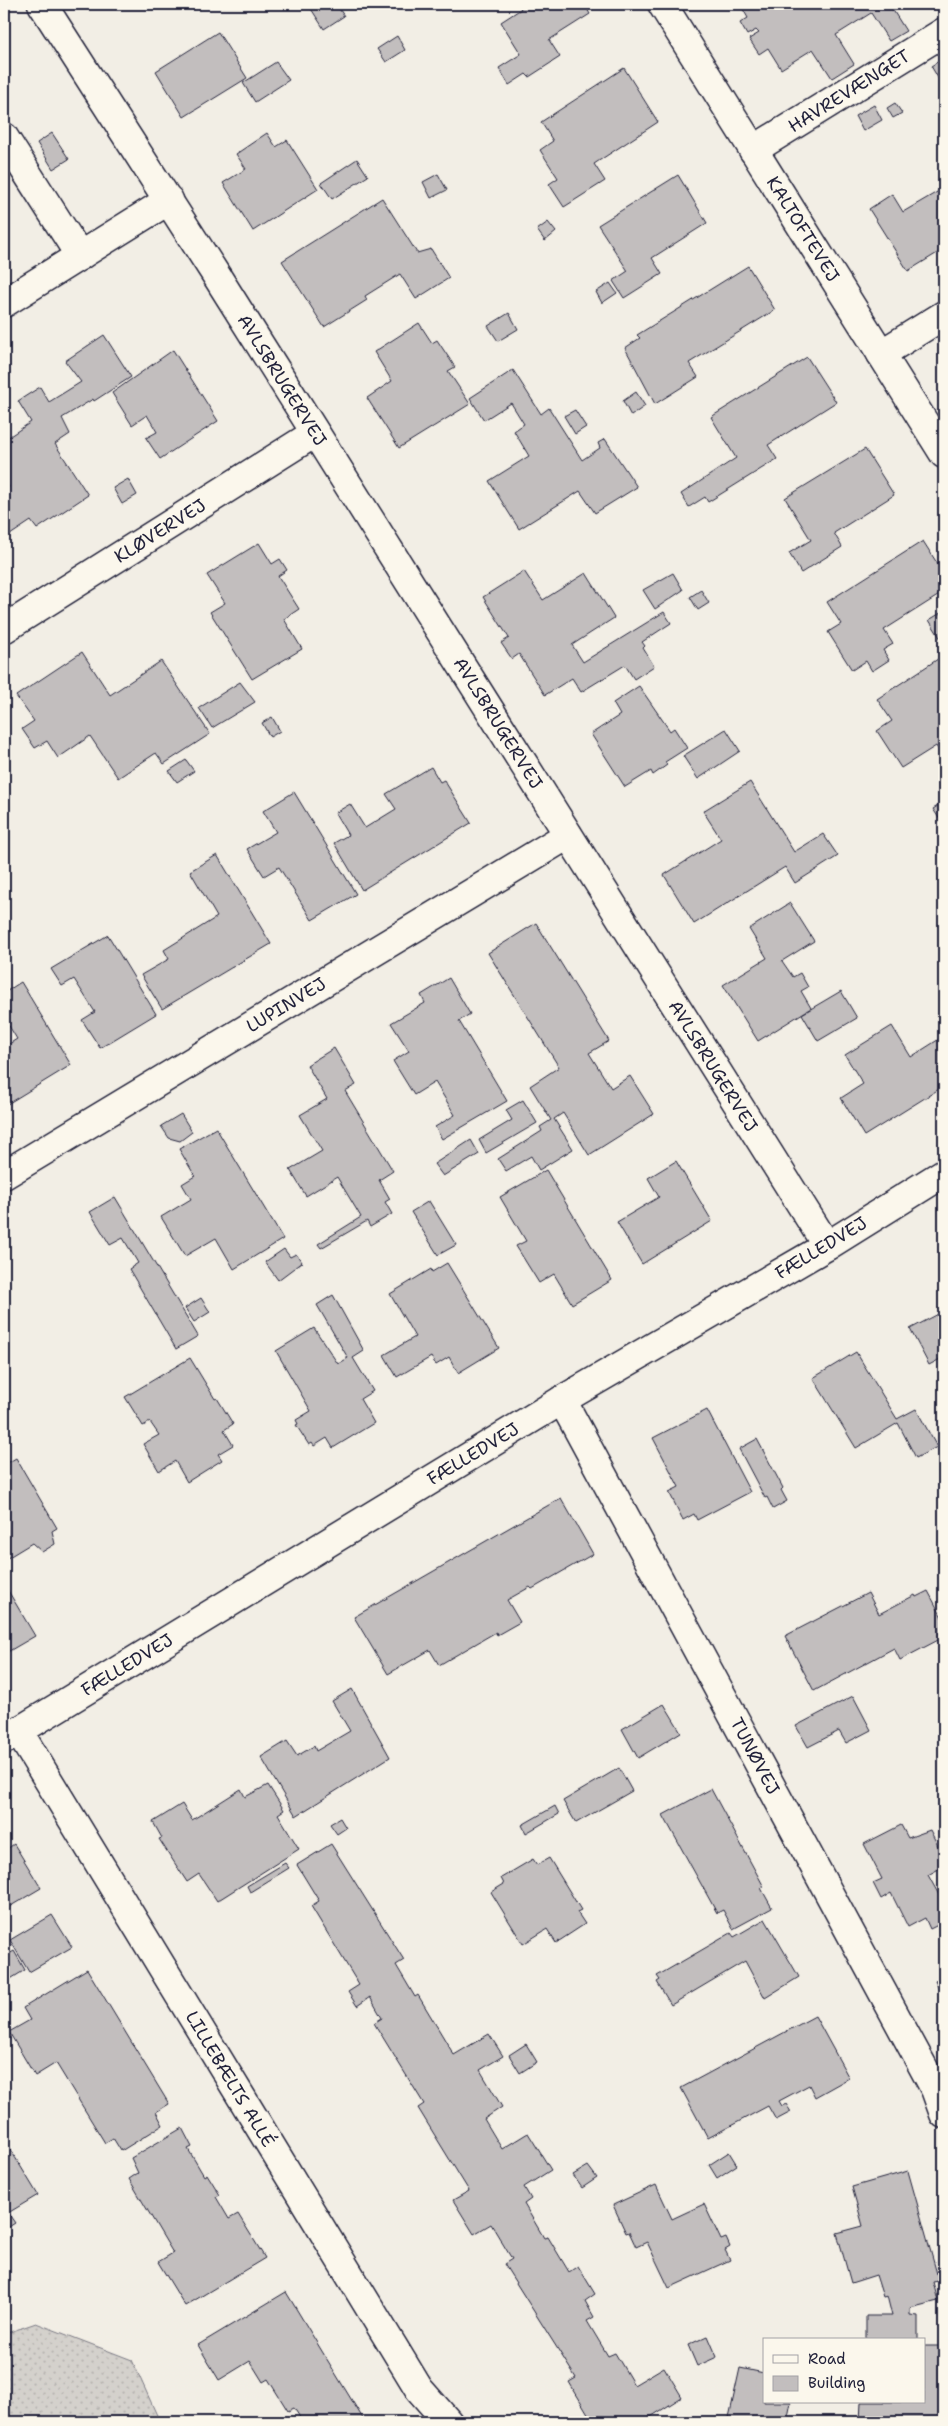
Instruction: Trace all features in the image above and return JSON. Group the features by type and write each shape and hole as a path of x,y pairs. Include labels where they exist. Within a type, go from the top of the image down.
{"street":[{"name":"AVLSBRUGERVEJ","path":"42,4 169,200 826,1246"},
{"name":"KALTOFTEVEJ","path":"662,4 944,454"},
{"name":"HAVREVÆNGET","path":"753,150 944,32"},
{"path":"4,137 80,256"},
{"path":"4,303 169,200"},
{"path":"881,354 944,315"},
{"name":"KLØVERVEJ","path":"4,630 315,433"},
{"name":"LUPINVEJ","path":"4,1175 568,835"},
{"name":"FÆLLEDVEJ","path":"11,1736 562,1400 826,1246 944,1172"},
{"name":"TUNØVEJ","path":"562,1400 935,2089 944,2114"},
{"name":"LILLEBÆLTS ALLÉ","path":"11,1736 419,2389 448,2422"}],"shaded area":[{"path":"36,2323 132,2360 160,2422 4,2422 4,2334"}],"building":[{"path":"308,4 336,4 344,16 324,29"},
{"path":"518,4 584,4 590,14 549,40 560,57 529,77 526,74 509,85 499,68 521,54 501,22 521,9"},
{"path":"740,4 757,4 758,6 762,4 889,4 906,31 889,41 871,13 836,35 854,64 832,78 813,49 781,69 768,48 759,54 749,39 759,33 756,30 747,35 740,23 748,18"},
{"path":"218,32 247,78 184,117 156,71"},
{"path":"397,36 405,50 386,62 377,49"},
{"path":"944,58 944,88 931,66"},
{"path":"276,62 289,80 255,102 243,83"},
{"path":"624,68 658,122 594,164 605,181 564,207 549,184 558,178 540,150 553,141 541,122"},
{"path":"895,103 902,113 893,118 887,108"},
{"path":"874,105 882,120 863,131 855,116"},
{"path":"52,133 69,159 53,169 37,143"},
{"path":"267,133 276,147 287,140 318,189 253,231 223,183 246,169 236,154"},
{"path":"357,159 368,176 332,199 321,183"},
{"path":"438,174 447,190 431,198 423,182"},
{"path":"678,175 707,223 652,258 662,274 624,298 613,281 628,271 598,225"},
{"path":"944,188 944,249 908,271 869,209 892,194 903,212"},
{"path":"382,198 417,253 431,249 449,278 416,299 400,274 365,296 367,300 324,327 282,261"},
{"path":"548,222 556,232 545,241 537,230"},
{"path":"748,266 775,310 689,363 698,377 655,404 625,348 640,338 637,335"},
{"path":"610,283 617,293 602,303 596,292"},
{"path":"509,313 518,329 498,341 488,326"},
{"path":"419,323 432,343 437,340 455,367 448,371 470,404 399,448 367,398 392,381 374,352"},
{"path":"104,335 131,377 94,401 93,399 62,418 70,434 55,444 88,495 37,529 31,521 7,537 4,532 4,491 9,487 4,480 4,440 31,422 18,401 40,387 49,402 81,382 65,361"},
{"path":"173,350 218,421 160,459 146,438 157,432 147,415 132,425 112,393"},
{"path":"807,357 836,402 768,445 777,459 708,502 705,497 689,507 681,494 736,458 711,417"},
{"path":"513,370 541,414 549,408 582,460 600,448 598,443 605,439 637,487 595,513 580,491 519,529 489,481 529,456 514,431 524,424 511,403 484,420 470,398"},
{"path":"636,392 645,406 631,416 623,401"},
{"path":"575,410 586,427 575,434 564,416"},
{"path":"865,449 894,495 834,533 842,547 801,573 789,553 811,540 785,498"},
{"path":"128,479 137,495 122,504 113,488"},
{"path":"923,541 944,574 944,592 884,630 893,644 883,650 889,660 872,671 866,661 852,670 828,632 841,624 827,602"},
{"path":"259,543 272,564 280,559 287,570 278,576 299,609 284,619 302,649 252,679 210,612 225,603 207,575"},
{"path":"524,571 543,600 586,573 614,618 572,645 583,662 664,612 671,623 642,642 645,646 643,648 654,666 634,679 625,665 581,692 572,678 545,695 519,654 512,659 501,643 509,638 483,597"},
{"path":"673,573 683,590 655,609 643,590"},
{"path":"701,590 709,603 698,610 690,597"},
{"path":"944,611 944,637 941,639 929,620"},
{"path":"82,652 110,695 161,661 210,734 164,764 156,753 118,778 90,736 58,758 47,741 35,748 22,729 34,721 16,696"},
{"path":"944,655 944,758 936,746 901,768 877,731 892,721 877,699"},
{"path":"240,682 255,702 212,728 199,708"},
{"path":"639,686 670,731 674,728 687,748 665,762 667,765 653,775 651,771 625,787 591,734 620,715 613,703"},
{"path":"272,717 280,731 270,737 262,723"},
{"path":"726,729 740,751 698,779 683,756"},
{"path":"186,760 194,771 177,782 169,771"},
{"path":"431,767 440,782 444,780 471,823 362,890 334,843 348,835 335,813 350,804 365,828 396,809 386,794"},
{"path":"750,782 794,852 823,834 838,856 795,883 785,867 694,924 664,875 721,839 703,811"},
{"path":"294,792 356,894 312,920 279,867 264,876 247,849 276,832 263,811"},
{"path":"944,802 944,826 933,809"},
{"path":"217,855 271,944 162,1009 141,975 169,959 164,950 217,917 190,871"},
{"path":"790,903 814,941 782,961 793,977 800,973 808,987 801,991 811,1008 758,1041 723,985 767,958 749,929"},
{"path":"536,923 609,1041 589,1053 611,1088 630,1076 654,1114 589,1155 563,1113 554,1119 573,1149 539,1170 531,1156 506,1171 498,1159 542,1131 540,1127 551,1120 530,1086 559,1067 488,953"},
{"path":"108,935 156,1014 100,1048 82,1020 95,1012 74,979 62,986 51,969"},
{"path":"449,978 470,1014 459,1021 507,1101 442,1139 435,1127 455,1115 435,1082 414,1095 393,1061 409,1051 391,1023 425,1003 421,995"},
{"path":"21,982 71,1065 4,1106 4,1047 17,1039 9,1026 4,1029 4,993"},
{"path":"841,991 857,1018 818,1041 802,1014"},
{"path":"892,1026 911,1057 944,1036 944,1086 864,1136 841,1098 863,1084 845,1055"},
{"path":"334,1048 356,1085 345,1091 393,1171 379,1180 390,1199 385,1202 392,1214 370,1227 367,1221 321,1248 318,1244 361,1217 337,1177 306,1196 290,1170 322,1151 300,1115 327,1099 307,1065"},
{"path":"523,1100 537,1123 486,1153 479,1140 512,1120 506,1110"},
{"path":"181,1114 192,1132 180,1141 169,1138 161,1126"},
{"path":"216,1128 283,1239 234,1269 216,1238 185,1256 161,1217 191,1199 182,1184 195,1176 179,1149"},
{"path":"471,1140 479,1154 443,1176 434,1164"},
{"path":"676,1161 712,1221 642,1264 617,1222 659,1197 648,1178"},
{"path":"546,1170 612,1280 572,1304 554,1274 539,1283 516,1246 526,1241 500,1197"},
{"path":"115,1197 198,1336 176,1349 129,1269 138,1263 123,1238 110,1245 90,1212"},
{"path":"429,1201 456,1245 438,1255 411,1212"},
{"path":"284,1249 290,1257 296,1254 302,1262 278,1280 265,1262"},
{"path":"447,1263 499,1348 458,1373 449,1357 436,1365 431,1357 397,1377 384,1355 415,1337 390,1294 431,1269 432,1272"},
{"path":"333,1295 364,1351 353,1358 373,1391 360,1399 374,1423 333,1448 327,1438 314,1446 312,1443 309,1445 296,1425 298,1424 296,1420 311,1411 276,1351 314,1328 338,1364 348,1358 317,1305"},
{"path":"201,1298 210,1312 194,1322 185,1308"},
{"path":"944,1311 944,1357 929,1365 910,1329"},
{"path":"856,1352 897,1419 916,1409 937,1447 916,1458 898,1423 856,1448 813,1378"},
{"path":"190,1358 233,1424 224,1430 233,1445 218,1454 222,1460 187,1482 175,1461 159,1471 143,1444 159,1435 150,1422 143,1426 125,1397"},
{"path":"707,1410 750,1492 697,1520 694,1514 683,1520 669,1492 679,1487 653,1438"},
{"path":"757,1439 783,1488 781,1490 787,1501 773,1509 767,1497 765,1498 739,1449"},
{"path":"16,1458 57,1528 52,1531 55,1544 42,1552 32,1543 4,1560 4,1465"},
{"path":"561,1498 593,1554 532,1589 530,1587 507,1600 520,1622 497,1635 496,1632 439,1665 430,1650 388,1674 354,1617"},
{"path":"7,1589 35,1636 4,1654 4,1591"},
{"path":"928,1591 944,1621 944,1637 900,1660 894,1648 814,1691 785,1636 868,1593 879,1614 915,1595 916,1597"},
{"path":"352,1689 390,1757 296,1816 261,1757 287,1741 297,1756 314,1746 316,1751 350,1731 332,1701"},
{"path":"853,1696 871,1730 846,1743 839,1731 808,1747 796,1726"},
{"path":"664,1704 681,1732 638,1758 622,1729"},
{"path":"619,1768 632,1791 576,1823 563,1801"},
{"path":"268,1785 284,1810 278,1814 299,1849 217,1901 199,1874 187,1882 159,1839 162,1838 153,1822 182,1804 192,1820 241,1789 245,1797"},
{"path":"711,1789 764,1887 761,1888 772,1908 733,1929 723,1910 717,1913 663,1815"},
{"path":"555,1806 559,1814 526,1833 522,1825"},
{"path":"340,1818 346,1828 337,1834 330,1824"},
{"path":"901,1825 908,1838 930,1830 944,1858 944,1866 928,1875 944,1904 944,1922 930,1929 925,1918 908,1927 891,1893 881,1899 873,1883 882,1879 864,1844"},
{"path":"14,1844 41,1888 4,1910 4,1851"},
{"path":"331,1844 404,1960 396,1965 415,1997 418,1995 454,2055 489,2034 503,2056 480,2070 502,2107 484,2119 502,2149 528,2133 551,2170 524,2187 531,2199 524,2204 544,2238 548,2237 569,2272 578,2266 595,2294 585,2301 594,2317 587,2321 608,2356 615,2353 634,2385 664,2367 682,2397 649,2418 652,2422 593,2422 569,2382 576,2378 504,2264 512,2259 491,2224 474,2234 453,2200 469,2191 418,2108 424,2104 374,2023 382,2018 370,1997 357,2006 348,1992 359,1985 311,1906 319,1901 297,1865"},
{"path":"549,1858 581,1910 577,1912 585,1924 556,1943 547,1929 523,1944 491,1892 504,1884 501,1878 533,1859 537,1865"},
{"path":"285,1863 289,1868 250,1892 247,1886"},
{"path":"52,1915 72,1947 29,1972 10,1940"},
{"path":"765,1919 799,1977 765,1998 745,1961 671,2005 657,1982 660,1980 657,1976 731,1933 734,1937"},
{"path":"14,1951 25,1970 4,1983 4,1957"},
{"path":"87,1969 169,2104 156,2112 163,2125 121,2151 113,2138 105,2143 56,2063 35,2076 9,2032 30,2020 23,2008"},
{"path":"944,1976 944,2000 935,1981"},
{"path":"815,2016 849,2078 815,2097 809,2085 779,2101 782,2106 786,2104 791,2112 776,2120 768,2106 708,2138 681,2088"},
{"path":"526,2044 537,2062 520,2073 509,2055"},
{"path":"182,2128 192,2147 188,2149 204,2176 207,2174 220,2195 216,2197 229,2219 238,2214 265,2258 185,2306 158,2262 173,2253 129,2179 138,2173 131,2158"},
{"path":"4,2139 38,2195 8,2213 15,2223 4,2230"},
{"path":"729,2152 737,2165 717,2178 709,2165"},
{"path":"588,2166 597,2178 582,2188 573,2175"},
{"path":"908,2171 939,2281 933,2282 938,2301 910,2308 910,2315 918,2316 918,2338 866,2338 866,2316 892,2316 887,2296 883,2297 876,2275 851,2283 837,2233 863,2226 852,2187"},
{"path":"656,2185 672,2219 704,2204 721,2240 726,2238 730,2247 725,2250 730,2260 669,2288 647,2242 636,2247 629,2232 626,2233 613,2205"},
{"path":"286,2292 365,2422 303,2422 294,2408 288,2411 268,2379 263,2382 250,2361 219,2380 198,2345"},
{"path":"708,2336 717,2357 697,2366 688,2345"},
{"path":"926,2346 944,2346 944,2422 860,2422 861,2404 926,2404"},
{"path":"740,2368 763,2373 763,2404 791,2404 787,2422 728,2422"}]}
